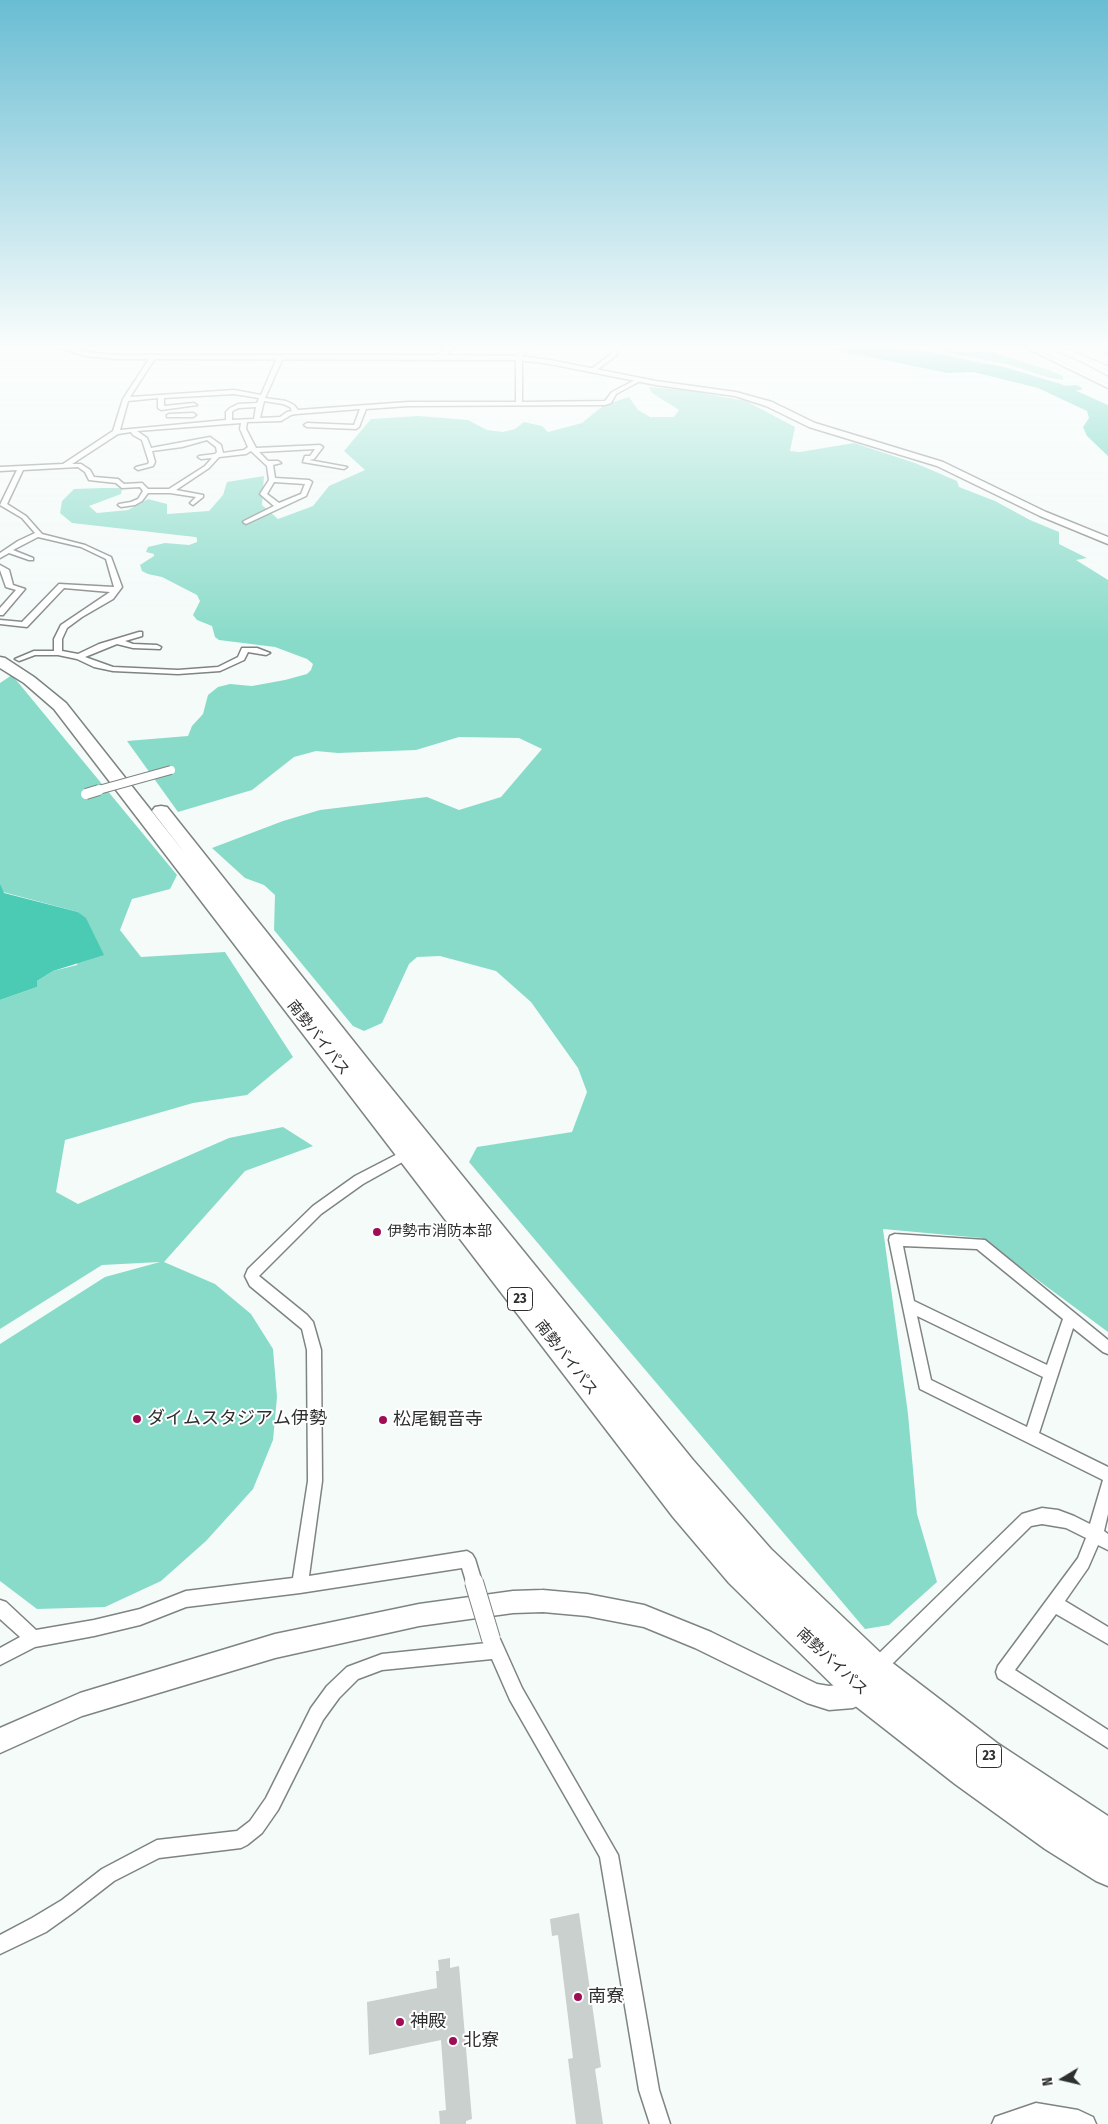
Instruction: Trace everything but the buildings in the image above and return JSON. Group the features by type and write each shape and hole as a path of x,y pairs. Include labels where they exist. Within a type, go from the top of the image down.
{"highway":[{"name":"南勢バイパス","path":"6,657 29,680 60,706 416,1149 683,1507 740,1573 867,1679 966,1773 1057,1838 1108,1869"},
{"name":"南勢バイパス","path":"867,1679 986,1754 1108,1836"}],"main road":[{"path":"875,443 940,464 1043,514 1108,540"}],"street":[{"path":"64,466 99,443"},
{"path":"138,468 150,465 152,462 146,443"},
{"path":"148,450 189,443"},
{"path":"215,443 219,446 253,449 320,447 312,458 307,457 306,461 344,467"},
{"path":"250,443 253,449 270,465 272,480 264,494 278,506"},
{"path":"170,491 206,467 220,452 219,446"},
{"path":"201,457 246,452 253,449"},
{"path":"266,463 278,464"},
{"path":"0,469 79,465 88,471 91,480 118,481 122,486 142,485 146,491"},
{"path":"21,468 4,505 24,517 39,534 83,546 109,558 118,587 110,597 64,627 58,639 58,653"},
{"path":"246,522 304,495 309,482 272,480"},
{"path":"146,491 170,491 201,496 193,503"},
{"path":"121,505 133,504 140,500 146,491"},
{"path":"0,556 10,548 39,534"},
{"path":"0,545 31,559"},
{"path":"0,568 5,570 10,587 21,589 0,612"},
{"path":"0,622 24,625 62,586 116,590"},
{"path":"79,657 138,634"},
{"path":"116,641 133,646 157,647"},
{"path":"6,657 58,653 79,657 97,665 113,669 178,672 220,669 241,658 244,650 257,650 266,654"},
{"path":"86,794 171,770"},
{"path":"300,1585 315,1481 314,1350 308,1326 302,1319 255,1282 252,1276 253,1272 316,1210 359,1180 416,1149"},
{"path":"1108,1348 980,1244 894,1240 925,1384 1108,1475"},
{"path":"909,1305 1052,1374"},
{"path":"1031,1436 1070,1317"},
{"path":"1108,1486 1101,1539 1004,1672 1108,1740"},
{"path":"0,1741 80,1705 275,1646 419,1615 513,1602 542,1601 587,1605 644,1616 703,1640 815,1695 829,1698 852,1696 1027,1520 1042,1516 1058,1518 1069,1521 1101,1539"},
{"path":"0,1657 33,1639 94,1628 140,1617 186,1599 300,1585 467,1559 494,1645 516,1694 609,1855 649,2090 660,2124"},
{"path":"1054,1604 1108,1636"},
{"path":"0,1608 33,1639"},
{"path":"0,1945 40,1925 108,1875 157,1849 241,1839 256,1827 272,1804 317,1714 333,1692 353,1673 382,1662 494,1645"},
{"path":"1002,2124 1036,2113 1078,2120 1086,2124"}],"shaded area":[{"path":"351,443 792,443 790,451 800,452 854,443 915,463 957,481 959,487 995,501 1030,520 1059,532 1059,544 1087,558 1076,560 1108,580 1108,1332 981,1238 883,1229 908,1414 917,1514 937,1582 889,1625 865,1629 469,1162 477,1147 572,1132 587,1092 578,1068 531,1002 496,971 440,956 417,957 409,964 382,1023 364,1031 353,1026 274,930 275,895 264,885 245,878 212,848 283,821 320,810 427,797 459,810 501,797 542,749 519,738 459,737 416,750 338,753 316,751 294,757 252,790 178,812 127,741 188,736 192,726 203,714 208,695 218,687 230,684 252,686 285,680 307,674 313,664 307,659 275,647 219,640 215,637 212,626 197,620 193,615 200,601 197,595 162,577 142,571 140,565 154,556 154,554 146,552 148,547 165,543 189,545 197,542 197,538 72,523 60,513 62,501 74,489 122,488 121,494 89,506 97,513 128,510 148,499 167,504 167,514 209,511 223,495 227,482 264,476 262,505 278,519 313,506 329,486 365,470 344,451"},
{"path":"1094,443 1108,443 1108,456"},
{"path":"12,675 177,875 170,889 132,899 120,930 141,957 225,952 293,1057 247,1095 193,1103 65,1140 56,1192 78,1204 229,1138 283,1127 313,1146 245,1171 164,1262 215,1284 251,1314 273,1349 277,1397 273,1440 253,1489 206,1541 161,1581 105,1607 37,1609 0,1581 0,1344 105,1277 160,1262 102,1265 0,1329 0,1000 37,987 37,981 53,971 77,965 86,919 78,912 3,892 0,883 0,683"},
{"path":"0,883 4,893 78,912 86,918 104,955 53,971 37,981 37,987 0,1000"}],"place":[{"name":"伊勢市消防本部","path":"377,1232"},
{"name":"ダイムスタジアム伊勢","path":"137,1419"},
{"name":"松尾観音寺","path":"383,1420"},
{"name":"南寮","path":"578,1997"},
{"name":"神殿","path":"400,2022"},
{"name":"北寮","path":"453,2041"}]}
